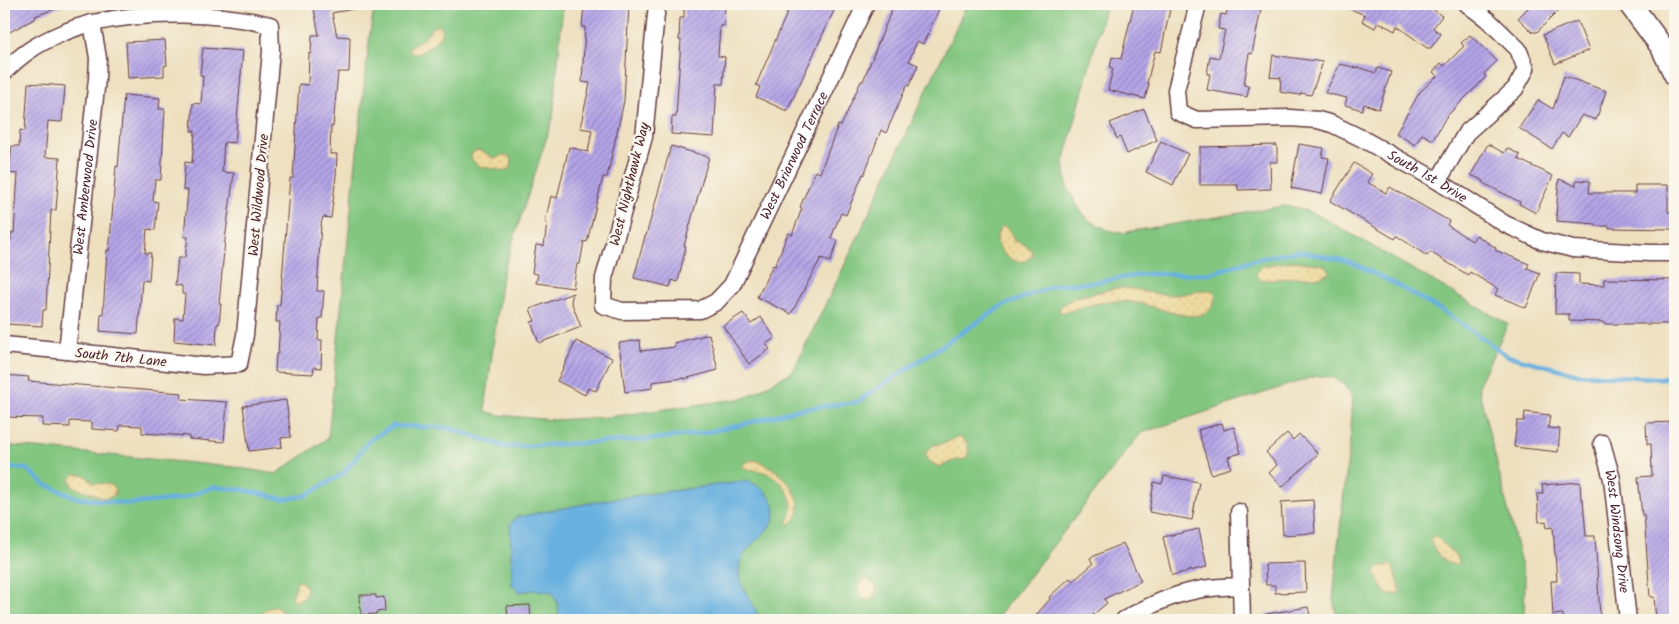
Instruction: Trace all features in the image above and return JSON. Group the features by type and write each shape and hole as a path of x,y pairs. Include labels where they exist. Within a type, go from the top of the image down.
{"street":[{"name":"West Nighthawk Way","path":"657,4 644,137 604,278 604,305 622,311 678,311 700,310 716,302"},
{"name":"West Briarwood Terrace","path":"716,302 732,285 866,4"},
{"name":"South 1st Drive","path":"1198,4 1176,90 1178,112 1196,120 1290,118 1318,120 1332,124 1361,138 1438,181 1505,224 1542,241 1573,249 1675,253"},
{"path":"1438,181 1466,133 1515,89 1526,69 1518,49 1488,20 1467,4"},
{"path":"1630,4 1662,47 1675,74"},
{"name":"West Wildwood Drive","path":"92,23 155,16 211,16 250,20 270,25 271,52 245,335 239,364"},
{"path":"4,72 31,50 66,32 92,23"},
{"name":"West Amberwood Drive","path":"67,351 97,79 98,58 92,23"},
{"name":"South 7th Lane","path":"4,345 204,366 239,364"},
{"name":"West Windsong Drive","path":"1602,444 1612,479 1628,620"},
{"path":"1239,512 1242,620"},
{"path":"1124,620 1170,597 1194,590 1240,586"}],"green space":[{"path":"375,4 563,4 553,118 502,275 485,411 499,415 554,420 608,417 745,398 793,371 967,4 1106,4 1064,162 1067,187 1080,210 1090,221 1108,230 1121,233 1283,206 1294,207 1316,214 1508,324 1478,386 1525,580 1524,620 1338,620 1333,600 1353,397 1342,382 1332,377 1316,376 1141,433 995,620 4,620 4,445 234,467 276,474 328,438 370,32"}],"sand":[{"path":"438,25 442,27 441,32 434,43 417,54 410,53 410,47 413,44 423,39 433,27"},
{"path":"477,150 493,158 504,155 509,156 512,163 510,169 503,171 478,165 471,158 472,153"},
{"path":"1003,226 1009,229 1014,241 1030,249 1033,254 1027,260 1019,261 1012,259 1000,248 997,240 998,232"},
{"path":"1293,261 1324,265 1329,273 1320,277 1270,280 1260,279 1256,275 1257,271 1263,266"},
{"path":"1116,288 1167,295 1209,290 1213,291 1216,296 1213,306 1206,313 1198,315 1188,316 1123,301 1102,303 1059,312 1060,307 1073,298"},
{"path":"958,437 968,446 968,453 965,459 953,461 940,467 926,458 926,452 934,445 943,444"},
{"path":"752,460 772,468 790,485 796,495 799,506 797,516 790,524 787,523 792,509 786,489 769,474 743,468 744,463"},
{"path":"75,474 84,475 94,483 111,485 115,494 109,498 102,498 76,488 71,484 71,477"},
{"path":"1436,536 1458,559 1459,564 1450,564 1438,554 1430,541 1431,537"},
{"path":"1391,565 1399,586 1400,592 1395,595 1385,593 1375,573 1379,567"},
{"path":"864,579 872,582 877,588 874,597 869,601 861,598 859,593 859,585"},
{"path":"300,581 305,587 306,593 302,598 295,601 292,598 297,582"},
{"path":"275,606 283,613 282,620 261,620 260,617 265,610"}],"water":[{"path":"747,481 760,487 767,493 774,506 775,515 767,530 746,551 741,560 739,570 742,584 755,608 758,620 559,620 558,605 552,592 534,590 519,592 512,585 510,525 516,517 611,499"}],"building":[{"path":"4,4 66,5 35,16 36,18 4,35"},
{"path":"313,4 353,4 353,9 332,13 337,36 350,37 349,72 338,72 333,127 331,126 330,154 337,154 336,176 331,218 323,217 321,224 317,291 324,291 322,318 319,318 318,340 322,340 321,368 314,367 313,374 275,372 280,322 276,322 277,305 280,305 290,178 293,178 299,84 308,85 309,53 311,54 312,35 319,35"},
{"path":"584,4 629,4 624,101 607,177 603,177 587,242 584,241 580,264 577,264 573,288 536,283 538,274 532,273 536,245 544,246 547,223 545,222 551,196 557,198 569,147 588,152 592,130 580,128 590,83 582,82 585,27 582,27"},
{"path":"684,4 725,4 724,26 720,25 718,56 725,57 723,84 717,84 714,137 671,134 672,117 676,117 681,40 679,40 680,18 684,18"},
{"path":"791,4 837,4 787,111 756,97 760,87 756,85"},
{"path":"894,4 933,4 940,7 923,44 917,41 909,61 918,65 909,86 907,85 886,133 881,130 846,215 841,213 831,238 838,241 830,262 821,258 791,314 757,297 773,265 775,266 788,233 792,235 802,208 800,207 815,171 820,173 838,125 841,126 861,81 863,81"},
{"path":"1134,4 1171,4 1161,52 1155,51 1145,99 1108,90 1113,68 1110,68 1112,57 1121,59"},
{"path":"1229,4 1262,4 1252,54 1249,53 1244,85 1249,86 1247,97 1207,90 1210,74 1207,74 1210,56 1219,58 1225,30 1218,29 1221,14 1226,15"},
{"path":"1338,4 1426,4 1442,16 1433,28 1441,34 1431,48 1427,48 1397,26 1395,31 1378,22 1375,28 1362,21 1365,15"},
{"path":"1532,4 1551,4 1558,11 1537,32 1532,32 1518,18"},
{"path":"1577,21 1589,50 1555,64 1543,35"},
{"path":"1470,35 1497,61 1484,74 1486,77 1446,117 1433,140 1422,134 1415,145 1396,133 1420,92 1437,76 1433,72 1441,63 1444,66 1464,46 1461,43"},
{"path":"165,40 167,65 164,66 164,76 128,78 126,42"},
{"path":"203,48 243,51 235,143 224,142 222,172 234,173 225,240 216,345 174,341 175,318 183,319 185,294 182,294 182,286 175,285 178,258 185,258 188,237 184,237 188,190 183,190 185,162 192,163 195,131 191,131 193,103 201,104 203,76 200,75"},
{"path":"1273,55 1323,62 1311,95 1280,92 1281,78 1270,77"},
{"path":"1340,64 1376,73 1378,68 1391,72 1379,109 1364,104 1362,110 1345,105 1347,98 1325,93"},
{"path":"1564,76 1606,91 1596,120 1582,115 1568,137 1562,133 1552,149 1519,128 1538,100 1553,109"},
{"path":"28,83 65,86 62,122 48,121 45,157 60,158 56,210 51,210 46,310 43,310 42,326 4,324 4,240 11,240 11,233 14,233 18,174 9,173 12,146 19,146 20,130 25,131"},
{"path":"124,95 160,98 159,109 165,109 161,180 155,180 153,201 158,202 155,230 147,229 145,253 151,253 149,281 142,280 138,334 100,331"},
{"path":"1144,109 1157,140 1127,154 1120,137 1117,139 1110,123"},
{"path":"1161,141 1188,154 1173,185 1146,172"},
{"path":"1299,144 1324,148 1322,157 1329,158 1322,194 1291,188"},
{"path":"1488,144 1504,153 1507,148 1520,155 1518,159 1553,176 1536,213 1471,175"},
{"path":"1277,145 1277,162 1270,162 1271,189 1238,190 1238,185 1200,185 1200,147"},
{"path":"671,146 709,157 684,246 686,246 678,282 672,280 670,287 634,278"},
{"path":"1354,163 1372,174 1367,182 1386,193 1390,187 1449,221 1447,225 1472,241 1476,235 1496,248 1495,250 1529,264 1527,268 1540,273 1526,308 1495,295 1498,289 1470,272 1468,275 1430,252 1427,256 1397,236 1395,239 1330,201"},
{"path":"1559,179 1576,186 1576,180 1590,181 1589,193 1635,193 1635,185 1668,185 1668,212 1673,212 1673,229 1609,228 1609,226 1595,226 1596,224 1557,221"},
{"path":"1556,273 1579,274 1579,284 1604,285 1604,279 1675,280 1675,324 1604,324 1604,322 1569,321 1569,314 1555,314"},
{"path":"573,293 571,301 581,327 539,343 531,322 535,321 530,309"},
{"path":"743,313 751,324 761,317 775,338 766,344 770,349 749,364 723,326"},
{"path":"709,334 718,370 684,379 652,382 652,388 625,392 619,343 640,340 641,351 675,347 674,343"},
{"path":"576,341 612,358 596,391 588,388 585,395 557,381"},
{"path":"4,375 29,377 28,381 182,393 181,399 227,402 224,442 189,439 189,436 142,433 142,426 120,425 119,431 92,429 92,422 70,421 70,427 42,426 43,418 4,417"},
{"path":"286,400 291,437 281,438 282,447 249,451 243,406"},
{"path":"1525,412 1550,415 1548,428 1560,429 1558,452 1514,447 1517,421 1524,421"},
{"path":"1675,422 1675,620 1656,620 1654,597 1650,597 1644,515 1642,515 1638,477 1652,476 1651,444 1647,444 1646,423"},
{"path":"1222,423 1224,430 1234,427 1241,453 1228,457 1231,468 1211,474 1198,430"},
{"path":"1287,433 1293,440 1299,434 1318,454 1282,487 1269,473 1277,465 1266,452"},
{"path":"1164,476 1199,482 1192,520 1149,512 1154,482 1162,484"},
{"path":"1580,482 1586,536 1595,536 1600,617 1563,620 1563,614 1553,615 1551,581 1557,581 1553,527 1547,528 1546,521 1539,522 1537,494 1543,494 1542,485"},
{"path":"1313,500 1315,533 1283,535 1281,502"},
{"path":"1199,529 1207,567 1172,575 1163,537"},
{"path":"1123,543 1141,581 1104,599 1107,603 1087,620 1032,620 1050,599 1049,597 1070,578 1073,581 1093,564 1090,558"},
{"path":"1305,563 1306,592 1275,593 1275,585 1266,585 1265,564"},
{"path":"360,595 376,595 376,598 384,597 385,611 361,615"},
{"path":"530,605 531,620 508,620 507,606"},
{"path":"1308,607 1311,620 1267,620 1266,614"}],"waterway":[{"path":"4,467 27,469 44,484 77,498 130,504 180,499 214,487 244,490 283,499 305,496 344,473 369,441 393,426 449,428 506,447 644,440 697,434 741,425 795,410 857,402 1002,306 1056,285 1096,282 1146,274 1207,274 1257,259 1299,251 1351,262 1397,285 1447,314 1508,356 1578,374 1675,379"}]}
